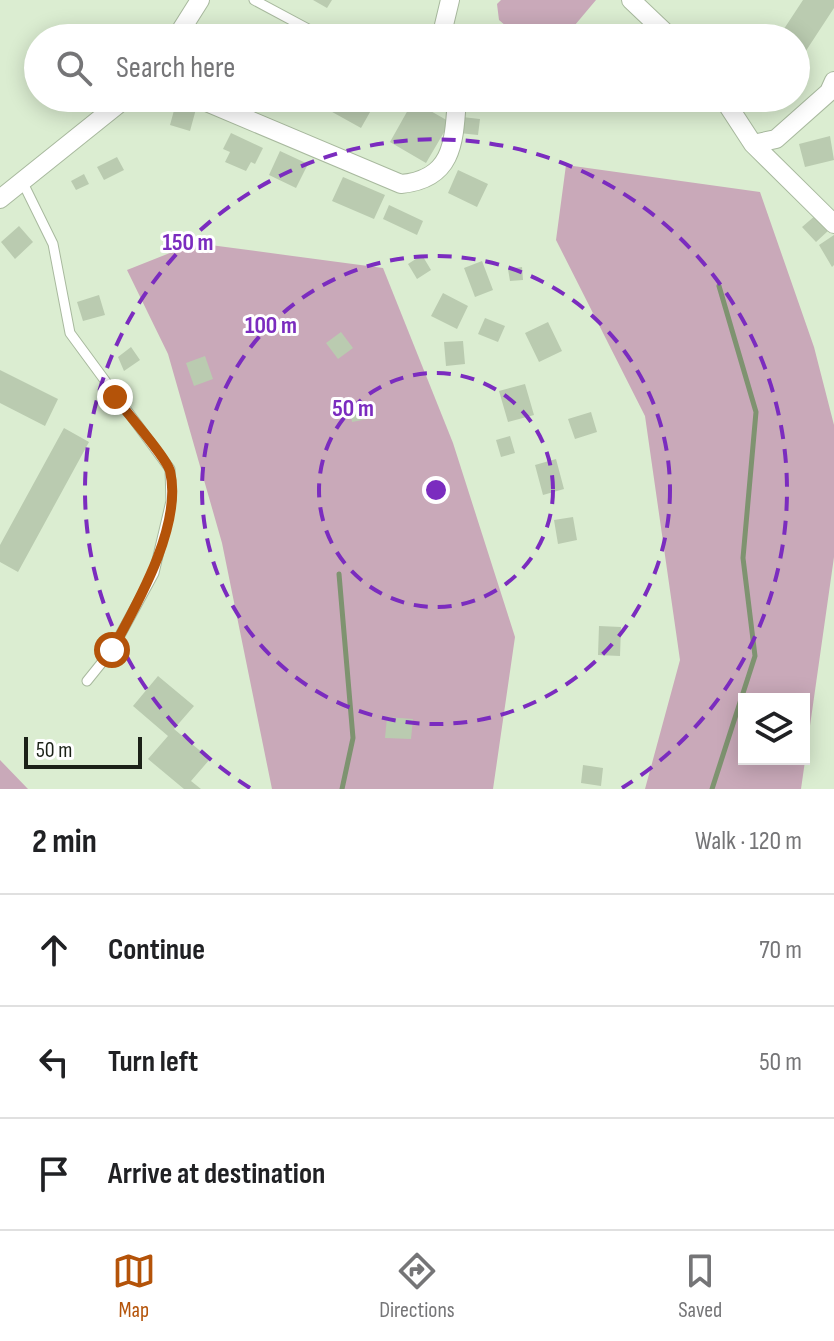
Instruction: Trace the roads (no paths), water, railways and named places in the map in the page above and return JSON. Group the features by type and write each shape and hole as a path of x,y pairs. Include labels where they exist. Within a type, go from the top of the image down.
{"street":[{"path":"185,24 200,0"},
{"path":"444,24 450,0"},
{"path":"631,0 656,24"},
{"path":"810,109 829,92 834,81"},
{"path":"0,199 109,112"},
{"path":"230,112 401,184 425,182 446,162 456,112"},
{"path":"732,112 753,144 834,224"},
{"path":"753,144 776,139 806,112"}],"lane":[{"path":"254,0 299,24"},
{"path":"23,183 53,244 70,333 170,469 171,501 154,573 112,650 87,681"}],"waterway":[{"path":"712,789 755,656 743,558 756,412 719,286"},
{"path":"339,574 353,738 342,789"}]}
